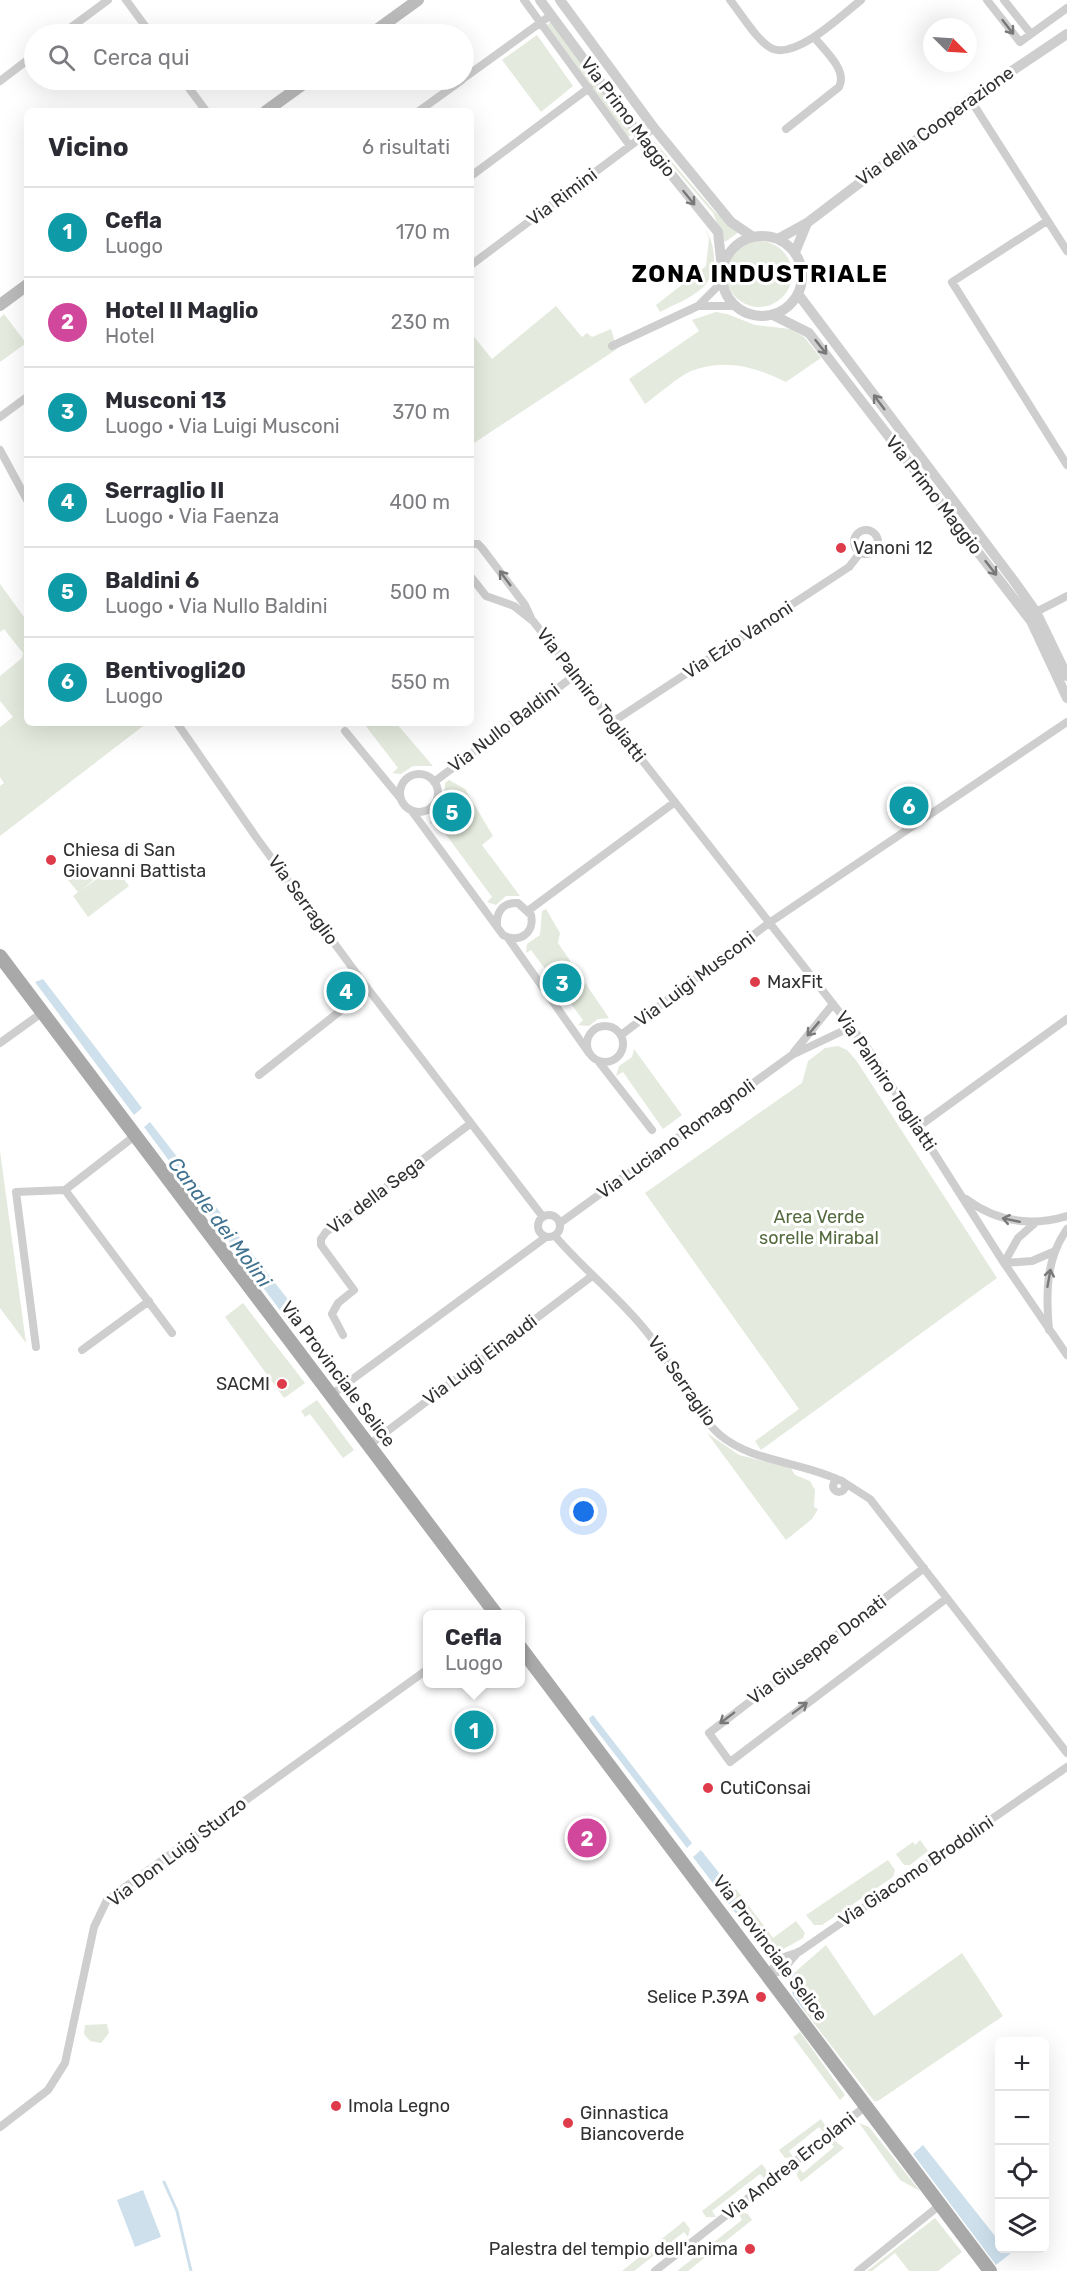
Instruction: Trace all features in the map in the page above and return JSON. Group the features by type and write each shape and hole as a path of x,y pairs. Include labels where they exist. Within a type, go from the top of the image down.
{"main road":[{"path":"385,24 418,0"},
{"path":"270,108 295,90"},
{"path":"0,305 24,287"},
{"name":"Via Provinciale Selice","path":"0,956 493,1610"},
{"name":"Via Provinciale Selice","path":"525,1654 767,1969 778,1988 990,2271"}],"street":[{"path":"76,24 108,0"},
{"path":"126,0 144,24"},
{"name":"Via Primo Maggio","path":"524,0 630,146"},
{"name":"Via Primo Maggio","path":"540,0 640,137 718,232 722,282 726,295 735,306 746,313 760,316 773,315 809,333 1031,621 1067,698"},
{"name":"Via Primo Maggio","path":"561,0 654,128 731,222 753,237"},
{"path":"730,0 763,42 774,50 787,49 814,37 861,0"},
{"path":"987,0 1020,42 1067,8"},
{"path":"1004,0 1031,34"},
{"path":"474,71 551,15"},
{"name":"Via della Cooperazione","path":"778,239 807,223 970,99 1067,34"},
{"path":"786,129 839,87 842,82 842,72 814,37"},
{"path":"0,81 24,63"},
{"path":"474,174 589,88"},
{"path":"190,90 204,108"},
{"path":"423,108 448,90"},
{"path":"970,99 1067,251"},
{"name":"Via Rimini","path":"474,263 654,128"},
{"path":"1047,221 952,282 1067,465"},
{"path":"795,252 807,223"},
{"path":"722,268 733,248 753,237 778,239 795,252 802,273 798,294 792,303 773,315"},
{"path":"612,346 698,306 722,282"},
{"name":"Via Primo Maggio","path":"798,294 1036,612 1067,676"},
{"path":"698,306 735,306"},
{"path":"0,417 24,400"},
{"path":"0,450 24,486"},
{"name":"Via Palmiro Togliatti","path":"474,544 482,548 525,605 533,621 611,723 851,1027 918,1127 1004,1263 1067,1355"},
{"name":"Via Ezio Vanoni","path":"611,723 849,567 860,553"},
{"name":"Via Palmiro Togliatti","path":"474,581 486,596 514,606 533,621"},
{"path":"1036,612 1067,596"},
{"name":"Via Nullo Baldini","path":"434,782 575,675"},
{"name":"Via Luigi Musconi","path":"621,1035 769,923 1067,722"},
{"name":"Via Serraglio","path":"179,726 256,837 368,989 543,1217 538,1229 550,1236 592,1275 644,1329 665,1355 700,1412 721,1436 750,1452 828,1474 840,1484 865,1496 924,1568"},
{"path":"345,731 411,810 508,938 589,1053 599,1062 652,1130"},
{"name":"Via Nullo Baldini","path":"401,800 401,788 412,776 424,775 434,782 437,793 433,805 423,811 411,810"},
{"path":"529,910 675,802"},
{"path":"497,925 498,913 507,904 518,903 529,910 532,920 529,931 520,938 508,938"},
{"path":"260,1075 368,989"},
{"name":"Via Luciano Romagnoli","path":"792,1054 833,1004"},
{"path":"0,1043 43,1012"},
{"path":"918,1127 1067,1018"},
{"name":"Via Luigi Musconi","path":"589,1053 587,1046 590,1034 599,1027 612,1027 621,1035 623,1048 617,1058 599,1062"},
{"name":"Via Luciano Romagnoli","path":"560,1223 792,1054 851,1027"},
{"name":"Via della Sega","path":"343,1335 332,1314 338,1302 354,1290 321,1245 321,1239 326,1232 470,1124"},
{"path":"36,1347 16,1192 64,1190 136,1136"},
{"path":"64,1190 172,1333"},
{"path":"961,1195 990,1214 1014,1221 1035,1223 1067,1216"},
{"path":"331,1395 559,1231 560,1223 553,1216 543,1217"},
{"path":"1004,1263 1018,1238 1035,1223"},
{"path":"1049,1331 1047,1286 1053,1252 1067,1229"},
{"path":"1004,1263 1032,1261 1053,1252"},
{"name":"Via Luigi Einaudi","path":"369,1445 592,1275"},
{"path":"82,1350 149,1301"},
{"path":"924,1568 1067,1753"},
{"name":"Via Giuseppe Donati","path":"924,1568 708,1733 730,1762 947,1598"},
{"name":"Via Don Luigi Sturzo","path":"0,2127 48,2090 65,2063 94,1927 107,1900 423,1673"},
{"name":"Via Giacomo Brodolini","path":"767,1969 799,1952 1066,1771"},
{"path":"778,1988 782,1971 799,1952"},
{"path":"767,1969 782,1971"},
{"name":"Via Andrea Ercolani","path":"655,2271 866,2106"},
{"path":"858,2271 940,2205"}],"green space":[{"path":"551,21 633,134 628,137 547,25"},
{"path":"537,35 573,86 541,112 502,60"},
{"path":"655,142 715,212 739,232 725,242 713,213 653,143"},
{"path":"705,229 712,244 714,260 707,283 697,293 660,312 656,305 706,266 709,238"},
{"path":"759,241 772,243 787,256 792,274 790,287 777,302 759,307 746,305 731,292 726,274 728,261 741,246"},
{"path":"556,306 582,337 587,333 592,337 611,329 617,349 474,443 474,337 492,359"},
{"path":"716,312 755,325 790,329 804,337 821,358 786,382 752,368 728,365 704,367 685,374 645,404 629,379 699,331 692,320"},
{"path":"4,314 24,340 24,344 0,362 0,318"},
{"path":"0,584 24,617 24,726 143,726 0,836 0,786 4,783 0,777 0,727 13,717 0,701 0,676 22,658 23,653 4,629 0,632"},
{"path":"366,726 399,726 433,766 413,766 401,774 392,773 398,768"},
{"path":"449,780 465,789 493,836 482,845 520,896 506,896 496,905 487,902 492,897 436,821 430,824 432,814 444,806 445,783"},
{"path":"87,865 97,877 79,892 114,866 129,886 88,917 73,896 78,892 68,880"},
{"path":"546,909 560,933 558,943 609,1018 598,1019 589,1026 578,1025 583,1020 531,950 526,953 527,944 540,935 542,911"},
{"name":"Area Verde sorelle Mirabal","path":"838,1046 847,1050 856,1060 997,1278 761,1450 755,1441 799,1409 645,1193 802,1083 808,1061 825,1048"},
{"path":"634,1049 682,1115 663,1129 623,1072 616,1076 619,1066 632,1057"},
{"path":"0,1151 26,1343 0,1308"},
{"path":"243,1303 305,1383 284,1398 225,1317"},
{"path":"317,1400 354,1450 343,1458 310,1414 305,1417 301,1411"},
{"path":"707,1433 739,1455 791,1468 795,1475 810,1481 815,1490 814,1507 818,1509 812,1519 786,1540"},
{"path":"920,1840 928,1851 910,1865 904,1865 896,1854"},
{"path":"888,1860 895,1870 893,1877 822,1925 814,1925 806,1915"},
{"path":"736,1889 773,1938 796,1921 805,1933 803,1938 778,1952 762,1948 770,1942 731,1893"},
{"path":"826,1945 874,2016 962,1953 1003,2016 878,2101 874,2101 803,2009 816,2001 794,1973"},
{"path":"107,2024 109,2033 101,2043 90,2041 84,2034 85,2025"},
{"path":"800,2032 845,2095 840,2100 793,2037"},
{"path":"821,2119 825,2125 824,2133 819,2127 789,2151 793,2157 785,2158 779,2150"},
{"path":"859,2123 869,2127 920,2191 900,2180"},
{"path":"835,2141 844,2148 801,2182 797,2176 798,2167 803,2173 834,2147 830,2142"},
{"path":"762,2164 767,2171 765,2179 760,2174 712,2211 716,2217 706,2217 702,2211"},
{"path":"741,2212 748,2214 752,2220 688,2271 677,2271 742,2220 739,2214"},
{"path":"935,2218 962,2252 938,2271 909,2271 895,2253 872,2271 867,2271"},
{"path":"684,2221 690,2229 688,2237 684,2232 634,2271 622,2271"}],"water":[{"path":"43,979 142,1108 134,1115 35,982"},
{"name":"Canale dei Molini","path":"150,1122 300,1315 293,1321 285,1317 144,1127"},
{"path":"593,1715 692,1843 687,1848 590,1722 589,1718"},
{"path":"701,1850 727,1883 718,1890 693,1857"},
{"path":"731,1893 770,1942 762,1948 725,1899"},
{"path":"794,1973 816,2001 803,2009 791,1988 791,1978"},
{"path":"923,2145 995,2236 995,2253 1010,2254 996,2265 913,2154"},
{"path":"143,2190 161,2237 135,2247 117,2200"}],"waterway":[{"path":"164,2182 177,2211 191,2271"}],"place":[{"name":"Vanoni 12","path":"841,548"},
{"name":"Bentivogli20","path":"909,806"},
{"name":"Baldini 6","path":"452,812"},
{"name":"Chiesa di San Giovanni Battista","path":"51,860"},
{"name":"MaxFit","path":"755,982"},
{"name":"Musconi 13","path":"562,983"},
{"name":"Serraglio II","path":"346,991"},
{"name":"SACMI","path":"282,1384"},
{"name":"Cefla","path":"474,1730"},
{"name":"CutiConsai","path":"708,1788"},
{"name":"Hotel Il Maglio","path":"587,1838"},
{"name":"Selice P.39A","path":"761,1997"},
{"name":"Imola Legno","path":"336,2106"},
{"name":"Ginnastica Biancoverde","path":"568,2123"},
{"name":"Palestra del tempio dell'anima","path":"750,2249"}],"district":[{"name":"ZONA INDUSTRIALE","path":"760,274"}]}
